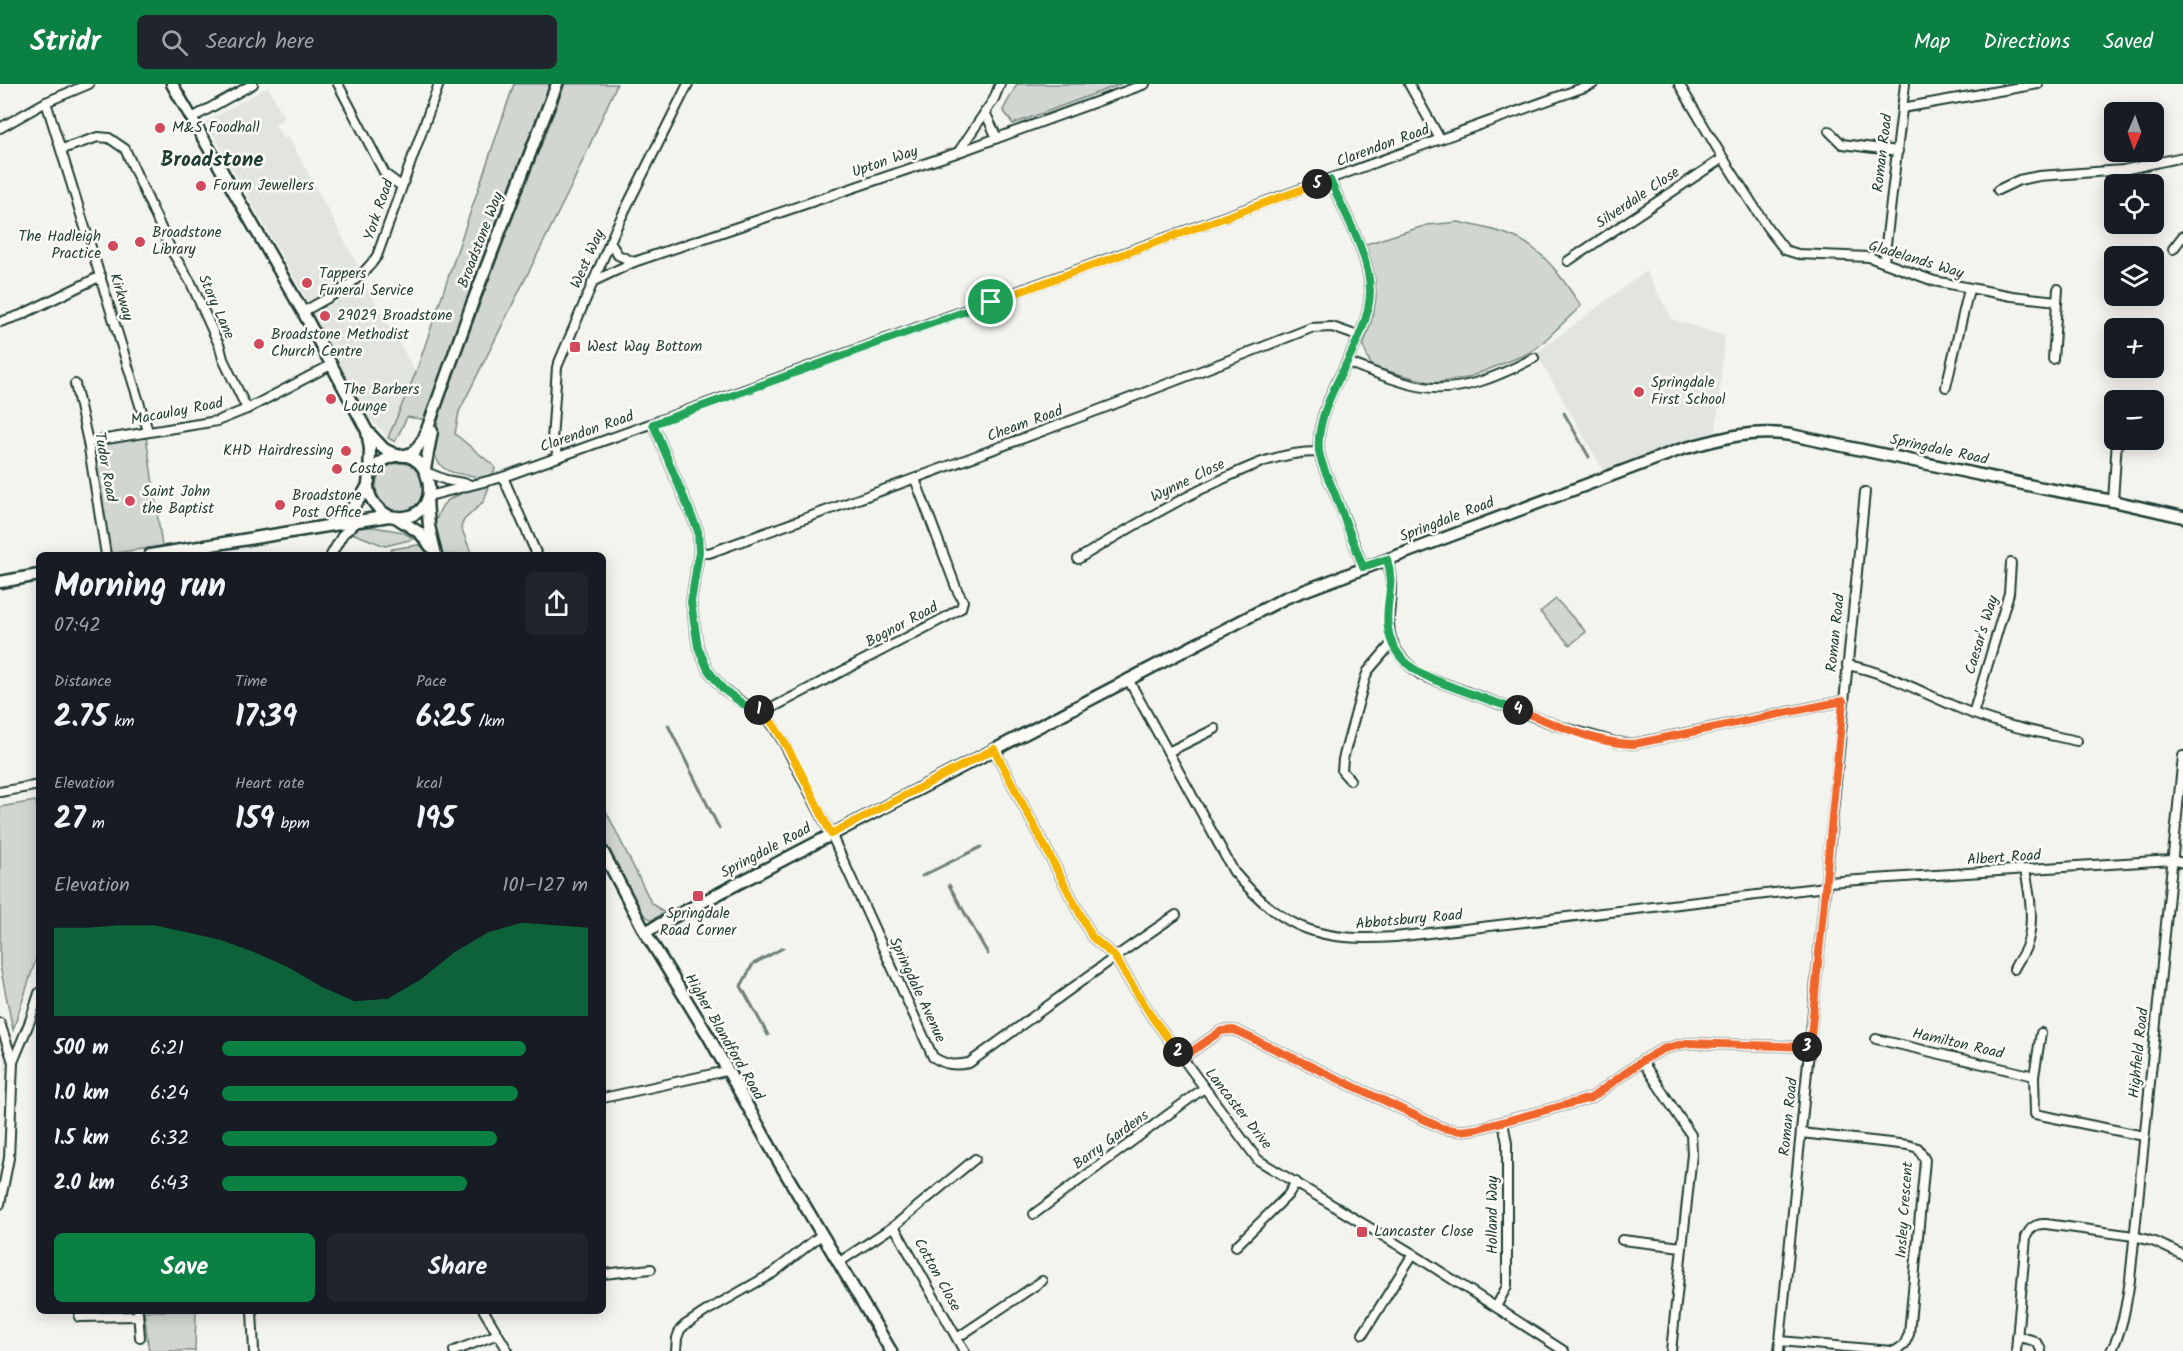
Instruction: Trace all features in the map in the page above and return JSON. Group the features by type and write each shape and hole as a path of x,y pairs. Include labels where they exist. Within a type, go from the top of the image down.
{"street":[{"path":"0,128 46,102 89,84"},
{"path":"172,84 303,312 367,431 384,449 418,462 426,471 430,488 429,526 435,552"},
{"path":"192,118 253,84"},
{"path":"338,84 386,174 402,186"},
{"name":"York Road","path":"303,312 366,272 377,256 439,84"},
{"name":"Broadstone Way","path":"400,456 414,452 420,446 557,84"},
{"name":"West Way","path":"559,456 552,440 557,367 610,242 688,84"},
{"path":"959,152 965,139 994,99 1000,84"},
{"name":"Upton Way","path":"592,282 634,262 959,152 1144,84"},
{"path":"1409,84 1440,139"},
{"name":"Clarendon Road","path":"428,498 470,484 503,477 653,424 1593,84"},
{"name":"Gladelands Way","path":"1679,84 1723,158 1785,250 1798,254 1869,257 1934,281 2012,296 2057,301"},
{"name":"Roman Road","path":"1884,261 1905,84"},
{"path":"1902,108 2038,84"},
{"name":"Kirkway","path":"46,102 148,431"},
{"path":"986,112 997,138"},
{"path":"1829,131 1842,144 1898,151"},
{"name":"Story Lane","path":"62,149 98,138 109,138 125,149 171,250 191,283 247,409"},
{"path":"1998,189 2019,180 2038,176 2123,170 2183,157"},
{"name":"Silverdale Close","path":"1568,261 1723,158"},
{"path":"1330,180 1363,257 1370,289 1369,309 1327,408 1319,452 1363,567"},
{"path":"2173,249 2183,236"},
{"path":"610,242 618,255 634,262"},
{"path":"0,322 101,276"},
{"path":"1947,387 1969,289"},
{"path":"2053,359 2058,289"},
{"name":"Cheam Road","path":"699,552 708,553 915,479 1109,407 1311,328 1332,327 1358,336"},
{"path":"1347,362 1420,387 1441,388 1465,386 1492,378 1534,358"},
{"name":"Macaulay Road","path":"88,442 217,421 247,409 331,365"},
{"name":"Tudor Road","path":"75,384 88,442 106,552"},
{"name":"Broadstone Way","path":"426,471 436,407"},
{"path":"653,424 698,531 699,552 691,602 698,647 708,670 723,689 743,704 764,712"},
{"path":"367,431 370,449 368,483 373,504 379,510 420,533 434,552"},
{"name":"Springdale Road","path":"645,932 1285,598 1679,450 1729,436 1771,432 2183,517"},
{"path":"2114,501 2117,450"},
{"name":"Wynne Close","path":"1078,559 1151,514 1251,465 1298,453 1319,452"},
{"path":"321,526 346,513 362,497 375,467 382,461 400,456"},
{"name":"Clarendon Road","path":"426,471 446,480 470,484"},
{"path":"503,477 536,552"},
{"name":"Bognor Road","path":"764,712 961,608 963,600 957,590 915,479"},
{"name":"Roman Road","path":"1779,1351 1865,492"},
{"path":"168,552 321,526 414,514 428,498"},
{"path":"333,552 343,534 357,522"},
{"path":"1387,559 1392,582 1388,627 1393,642 1405,662 1421,675 1559,726 1625,744 1672,737 1843,701"},
{"name":"Caesar's Way","path":"1973,714 2009,593 2011,563"},
{"path":"0,582 36,576"},
{"path":"1350,780 1342,771 1343,759 1365,679 1368,671 1393,642"},
{"path":"1847,665 1885,675 1973,714 2077,741"},
{"name":"Abbotsbury Road","path":"1128,679 1234,872 1252,893 1278,915 1294,924 1329,936 1346,939 1395,937 1827,885"},
{"name":"Springdale Avenue","path":"764,712 784,743 831,834 933,1057 945,1065 956,1066 969,1063 1070,991 1114,956 1176,915"},
{"path":"1168,752 1215,729"},
{"path":"994,749 1092,937 1114,956"},
{"name":"Highfield Road","path":"2110,1351 2122,1324 2130,1280 2183,756"},
{"path":"0,792 36,786"},
{"name":"Higher Blandford Road","path":"606,858 645,932 709,1037 726,1071 891,1351"},
{"name":"Albert Road","path":"1827,885 2172,860 2183,864"},
{"path":"2014,969 2026,946 2028,934 2031,895 2025,870"},
{"name":"Lancaster Drive","path":"1114,956 1152,1017 1258,1160 1413,1254 1564,1351"},
{"path":"0,1204 9,1158 13,1062 36,1002"},
{"path":"0,1023 13,1062"},
{"path":"1182,1058 1221,1031 1234,1030 1442,1128 1460,1131 1591,1098 1642,1061 1663,1049 1687,1043 1810,1047"},
{"path":"2041,1033 2034,1076 2035,1114 2144,1136"},
{"name":"Hamilton Road","path":"1876,1039 2034,1076"},
{"path":"1642,1061 1691,1135 1692,1154 1671,1351"},
{"path":"606,1097 726,1071"},
{"name":"Barry Gardens","path":"1034,1214 1204,1088"},
{"name":"Holland Way","path":"1496,1307 1507,1286 1507,1143 1503,1122"},
{"name":"Insley Crescent","path":"1780,1341 1893,1351 1904,1345 1909,1334 1925,1160 1918,1148 1908,1145 1801,1133"},
{"path":"838,1263 894,1226 975,1159"},
{"path":"1236,1246 1288,1195 1296,1182"},
{"path":"2016,1351 2026,1237 2032,1228 2046,1224 2134,1236 2155,1242 2183,1256"},
{"name":"Cotton Close","path":"894,1226 964,1351"},
{"path":"676,1351 680,1330 693,1318 773,1273 821,1234"},
{"path":"1622,1240 1682,1247"},
{"path":"1363,1334 1413,1254"},
{"path":"606,1274 651,1269"},
{"name":"Cotton Close","path":"957,1338 1042,1281"},
{"path":"79,1317 123,1314"},
{"path":"138,1314 140,1337"},
{"path":"252,1314 254,1351"},
{"path":"486,1314 508,1351"},
{"path":"454,1351 498,1334"},
{"path":"2017,1337 2034,1341 2041,1351"}],"shaded area":[{"path":"514,84 550,84 510,186 427,420 407,417 395,442 388,438 416,372"},
{"path":"565,84 617,84 570,189 459,412 455,434 495,469 484,501 464,520 461,527 471,552 390,552 392,549 418,545 433,534 441,507 450,499 475,488 474,476 450,471 440,465 435,453 436,430 474,318"},
{"path":"1017,84 1121,84 1013,124 1003,110"},
{"path":"268,87 285,118 275,125 284,139 288,136 358,265 334,287 321,296 307,301 206,122"},
{"path":"1459,222 1507,234 1533,248 1553,268 1581,306 1538,347 1527,354 1467,378 1433,383 1372,367 1363,346 1372,319 1376,296 1373,272 1363,245 1427,225"},
{"name":"Springdale First School","path":"1646,271 1672,319 1725,336 1716,431 1603,470 1536,353"},
{"path":"366,286 416,372 388,438 370,419 313,314"},
{"path":"146,436 162,546 109,552 93,449 97,444"},
{"path":"400,463 417,470 424,487 417,504 400,511 383,504 376,487 383,470"},
{"path":"374,527 403,532 414,539 385,546 352,533 359,528"},
{"path":"1556,599 1586,632 1570,645 1540,612"},
{"path":"35,801 36,803 36,959 13,1030 0,966 0,807"},
{"path":"606,811 651,902 664,913 652,920 640,912 606,848"},
{"path":"144,1314 196,1314 195,1351 149,1351"}],"waterway":[{"path":"1564,413 1589,457"},
{"path":"668,725 719,828"},
{"path":"922,876 981,847"},
{"path":"949,885 988,954"},
{"path":"768,1035 741,986 753,964 783,948"}],"place":[{"name":"M&S Foodhall","path":"160,128"},
{"name":"Forum Jewellers","path":"201,186"},
{"name":"Broadstone Library","path":"140,242"},
{"name":"The Hadleigh Practice","path":"113,246"},
{"name":"Tappers Funeral Service","path":"307,283"},
{"name":"29029 Broadstone","path":"325,316"},
{"name":"Broadstone Methodist Church Centre","path":"259,344"},
{"name":"West Way Bottom","path":"575,347"},
{"name":"Springdale First School","path":"1639,392"},
{"name":"The Barbers Lounge","path":"331,399"},
{"name":"KHD Hairdressing","path":"346,451"},
{"name":"Costa","path":"337,469"},
{"name":"Saint John the Baptist","path":"130,501"},
{"name":"Broadstone Post Office","path":"280,505"},
{"name":"Springdale Road Corner","path":"698,896"},
{"name":"Lancaster Close","path":"1362,1232"}],"district":[{"name":"Broadstone","path":"212,160"}],"route":[{"path":"1330,180 1363,257 1370,289 1369,309 1364,324 1327,408 1319,452 1363,567 1387,559 1392,582 1388,627 1398,654 1405,662 1421,675 1559,726 1625,744 1672,737 1843,701 1810,1047 1678,1044 1663,1049 1642,1061 1591,1098 1476,1129 1460,1131 1442,1128 1234,1030 1221,1031 1182,1058 1152,1017 1114,956 1092,937 994,749 831,834 784,743 764,712 743,704 723,689 708,670 698,647 691,602 699,552 698,531 653,424 991,302 1330,180"}]}
